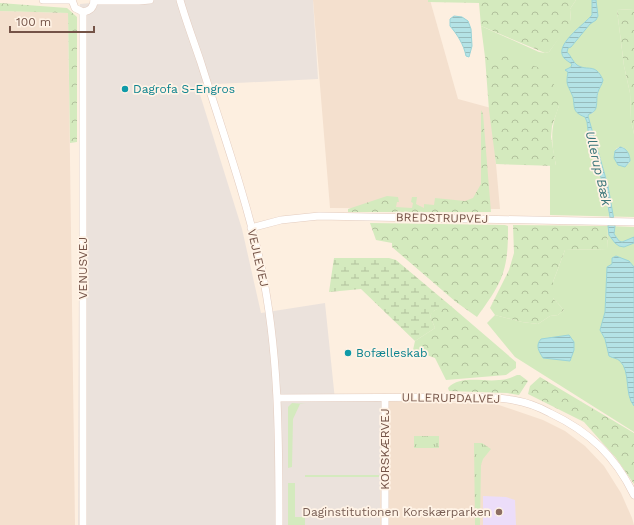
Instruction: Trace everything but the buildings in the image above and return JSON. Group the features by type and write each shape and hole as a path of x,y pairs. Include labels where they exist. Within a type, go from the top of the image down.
{"street":[{"path":"43,0 72,0 75,8 83,12 92,8 94,1 150,0"},
{"name":"VEJLEVEJ","path":"180,0 238,181 251,228 267,299 276,368 278,398 279,525"},
{"name":"VENUSVEJ","path":"83,12 83,525"},
{"name":"BREDSTRUPVEJ","path":"251,228 281,220 319,216 634,222"},
{"name":"ULLERUPDALVEJ","path":"278,398 482,397 514,400 541,408 582,430 603,449 621,471 634,495"},
{"name":"KORSKÆRVEJ","path":"385,398 385,525"}],"shaded area":[{"path":"125,0 313,0 318,79 197,85 242,229 261,313 325,303 335,400 381,401 380,525 78,525 80,4"},
{"path":"313,0 430,0 458,99 491,108 500,209 330,208"},
{"path":"0,11 68,13 75,525 0,525"},
{"path":"381,401 496,404 543,420 565,431 585,446 604,466 621,493 634,525 380,525"},
{"name":"Daginstitutionen Korskærparken","path":"483,496 506,497 515,500 516,525 483,525"}],"green space":[{"path":"428,0 576,0 570,9 571,22 549,52 545,53 481,26 479,3 428,2"},
{"path":"576,0 634,0 634,9 617,10 624,66 630,93 631,120 634,134 634,217 550,215 550,165 556,165 552,136 554,121 559,106 486,56 485,57 481,26 539,52 545,53 549,52 571,20 570,9","holes":["572,62 581,67 596,71 603,80 598,91 593,113 589,114 577,108 575,95 570,82","623,147 630,159 630,162 625,167 614,155 616,149"]},
{"path":"0,3 67,8 77,17 77,142 70,143 68,13 0,11"},
{"path":"634,9 634,134 631,120 630,93 624,66 617,10"},
{"path":"495,51 540,68 550,78 559,93 559,106 552,126 551,137 556,166 496,164 489,110 485,57 488,53"},
{"path":"481,110 483,114 491,212 348,212 348,209 387,196 398,197 399,202 397,202 396,207 412,208 412,197 417,197 416,204 424,208 424,204 434,205 435,198 465,201 473,198 481,184"},
{"path":"370,223 508,226 507,256 501,279 495,291 477,317 456,302 392,247 392,243 376,240"},
{"path":"513,225 608,226 607,249 565,250 553,282 553,298 564,310 558,315 550,316 538,324 522,322 495,315 490,308 509,270 514,253"},
{"path":"608,226 634,227 634,432 515,357 487,323 495,315 522,322 538,324 550,316 558,315 564,310 553,298 553,282 565,250 607,249"},
{"path":"334,258 389,258 396,260 452,307 442,307 434,311 430,316 435,328 415,341 361,289 329,292"},
{"path":"440,307 452,307 516,362 516,368 506,375 446,380 435,358 413,350 415,341 435,328 430,316 432,312"},
{"path":"520,375 528,381 519,395 507,393 449,391 448,388 453,384 465,380 502,380"},
{"path":"540,377 634,433 634,484 616,458 584,422 528,394 530,386"},
{"path":"292,403 306,404 300,404 293,419 292,467 288,468 288,407"},
{"path":"414,436 439,436 439,448 414,448"},
{"path":"474,443 482,443 491,449 483,459 481,465 480,525 475,525"},
{"path":"305,475 379,475 379,477 305,477"},
{"path":"288,483 295,483 295,517 305,517 305,525 288,525"}],"water":[{"name":"Ullerup Bæk","path":"592,0 596,0 598,16 571,47 568,48 567,52 577,65 594,69 600,74 603,80 597,95 595,111 588,116 608,186 615,226 614,234 619,241 622,242 634,237 634,243 624,247 615,243 609,235 608,226 610,217 607,200 587,122 585,117 578,113 575,109 573,97 567,84 568,72 565,70 571,67 572,64 564,58 562,53 566,41 592,15"},
{"path":"454,16 462,17 468,21 471,29 472,46 469,57 466,56 460,40 450,26 450,19"},
{"path":"620,147 628,152 629,156 630,161 625,167 618,165 614,158 615,151"},
{"path":"616,256 629,261 634,267 634,406 629,395 627,377 623,366 619,360 609,356 605,339 600,330 605,312 607,267 612,264 612,258"},
{"path":"569,335 574,342 574,350 570,361 543,358 538,346 541,339"}],"place":[{"name":"Dagrofa S-Engros","path":"125,89"},
{"name":"Bofælleskab","path":"348,353"},
{"name":"Daginstitutionen Korskærparken","path":"499,512"}]}
